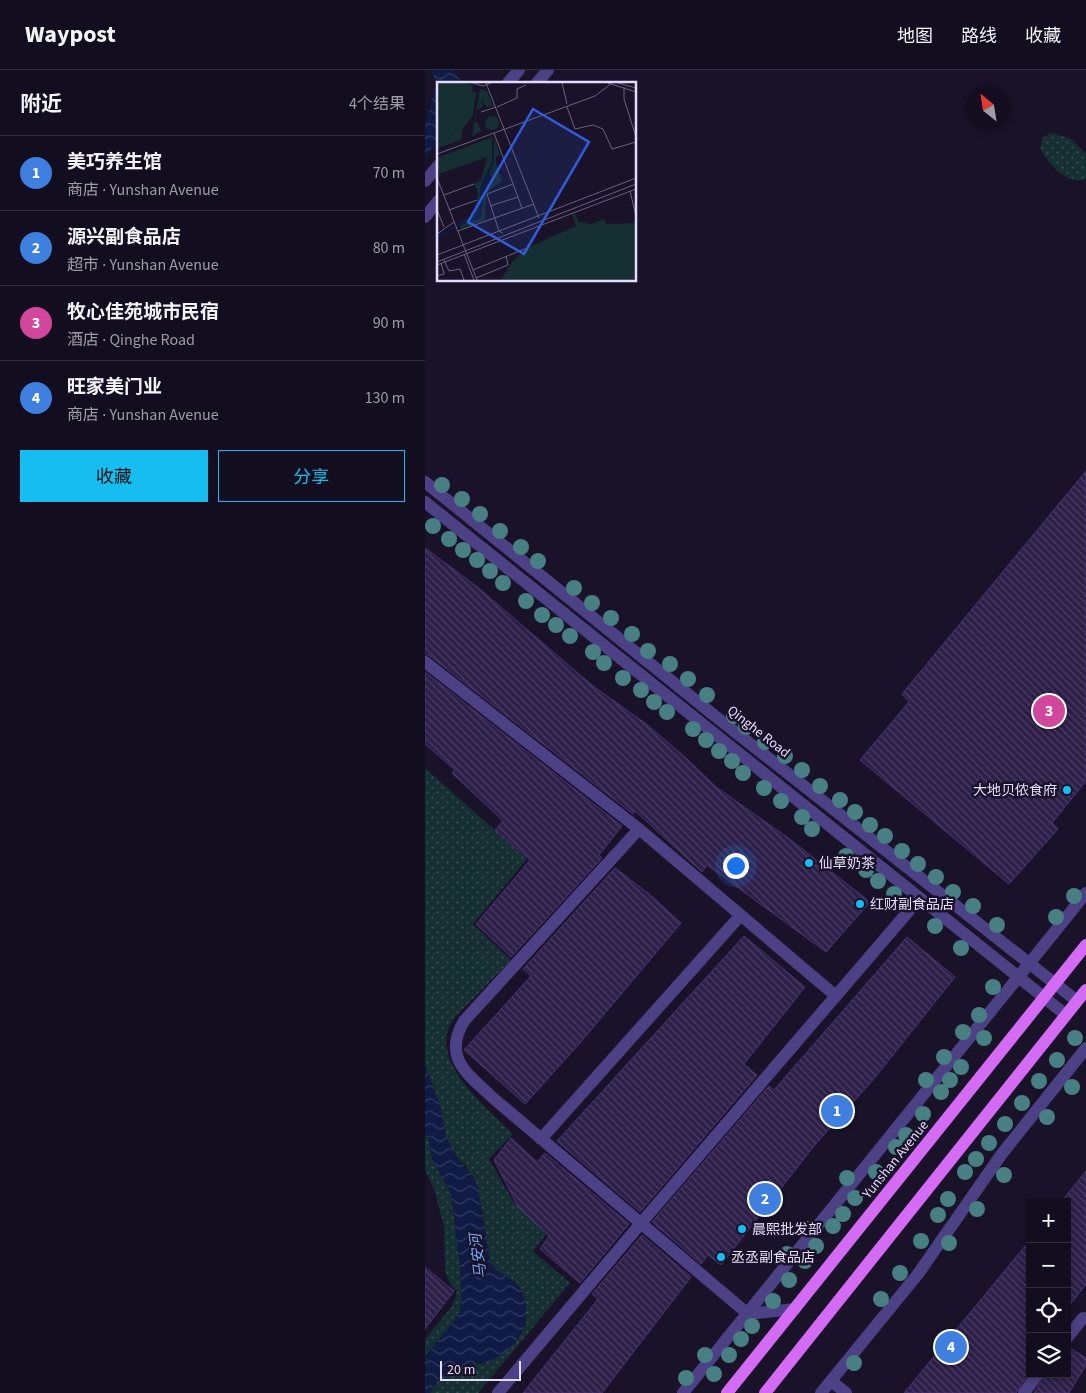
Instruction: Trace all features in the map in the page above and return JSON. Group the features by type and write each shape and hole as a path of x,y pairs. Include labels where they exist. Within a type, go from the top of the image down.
{"main road":[{"name":"Yunshan Avenue","path":"727,1393 1086,945"},
{"path":"765,1393 1086,990"}],"street":[{"path":"509,82 519,70"},
{"path":"538,82 548,70"},
{"path":"425,181 437,167"},
{"path":"425,217 437,202"},
{"name":"Qinghe Road","path":"425,482 1028,964 1077,1001"},
{"name":"Qinghe Road","path":"425,502 1017,978 1066,1015"},
{"path":"425,662 639,829 836,996"},
{"path":"639,829 464,1021 456,1034 456,1052 462,1068 541,1140 641,1222 748,1314 795,1309"},
{"path":"683,1393 1086,893"},
{"path":"498,1393 641,1222 919,899"},
{"path":"541,1140 740,916"},
{"path":"821,1393 917,1274 1001,1155 1086,1048"},
{"path":"1071,1333 1083,1318"},
{"path":"1024,1393 1036,1378"},
{"path":"831,1381 846,1393"}],"green space":[{"path":"1052,133 1071,139 1086,154 1086,179 1071,179 1065,176 1048,160 1040,148 1043,137"},
{"path":"425,768 527,859 473,924 511,960 454,1018 447,1034 447,1050 453,1066 462,1081 513,1134 489,1159 514,1203 547,1233 533,1251 570,1283 478,1393 430,1393 440,1378 452,1368 487,1362 516,1342 526,1324 518,1284 494,1270 490,1261 482,1209 466,1166 458,1159 446,1138 441,1109 425,1065"},
{"path":"425,1134 429,1140 432,1158 451,1194 460,1266 462,1300 460,1311 452,1324 425,1356 425,1339 453,1305 457,1292 450,1283 445,1271 444,1226 434,1189 425,1170"}],"water":[{"path":"432,70 454,70 461,82 437,82 437,142 425,157 425,127 436,85"},
{"name":"马安河","path":"425,1065 441,1109 446,1138 458,1159 473,1176 478,1188 490,1261 497,1270 519,1287 525,1303 526,1314 521,1334 507,1351 487,1362 449,1370 430,1393 425,1393 425,1356 452,1324 460,1311 462,1300 460,1266 451,1194 432,1158 429,1140 425,1134"}],"building":[{"path":"1086,471 1086,781 1052,823 1058,829 1009,884 860,760 909,702 902,694"},
{"path":"425,548 475,585 593,686 645,723 685,757 716,787 787,837 870,902 826,952 707,865 702,872 635,811 633,814 425,654"},
{"path":"425,672 622,826 599,855 602,858 511,957 476,924 530,860 495,830 503,821 452,773 455,770 425,744"},
{"path":"615,868 648,893 681,923 580,1043 525,1104 464,1050 531,976 523,969"},
{"path":"744,936 805,987 744,1064 757,1075 640,1212 557,1141"},
{"path":"907,937 955,977 873,1080 814,1146 721,1265 708,1255 701,1264 652,1222 769,1086 774,1090"},
{"path":"511,1138 537,1162 545,1153 629,1224 580,1283 540,1249 549,1236 518,1207 494,1160"},
{"path":"1086,1171 1086,1284 1071,1304 1071,1198 1064,1198"},
{"path":"642,1235 691,1277 602,1393 523,1393 598,1299 592,1294"},
{"path":"1026,1245 1026,1378 1016,1393 904,1393"},
{"path":"425,1267 454,1291 425,1329"},
{"path":"1071,1349 1086,1358 1086,1365 1069,1393 1034,1393 1043,1378 1071,1378"}],"place":[{"name":"牧心佳苑城市民宿","path":"1049,711"},
{"name":"大地贝侬食府","path":"1067,790"},
{"name":"仙草奶茶","path":"809,863"},
{"name":"红财副食品店","path":"860,904"},
{"name":"美巧养生馆","path":"837,1111"},
{"name":"源兴副食品店","path":"765,1199"},
{"name":"晨熙批发部","path":"742,1229"},
{"name":"丞丞副食品店","path":"721,1257"},
{"name":"旺家美门业","path":"951,1347"}]}
